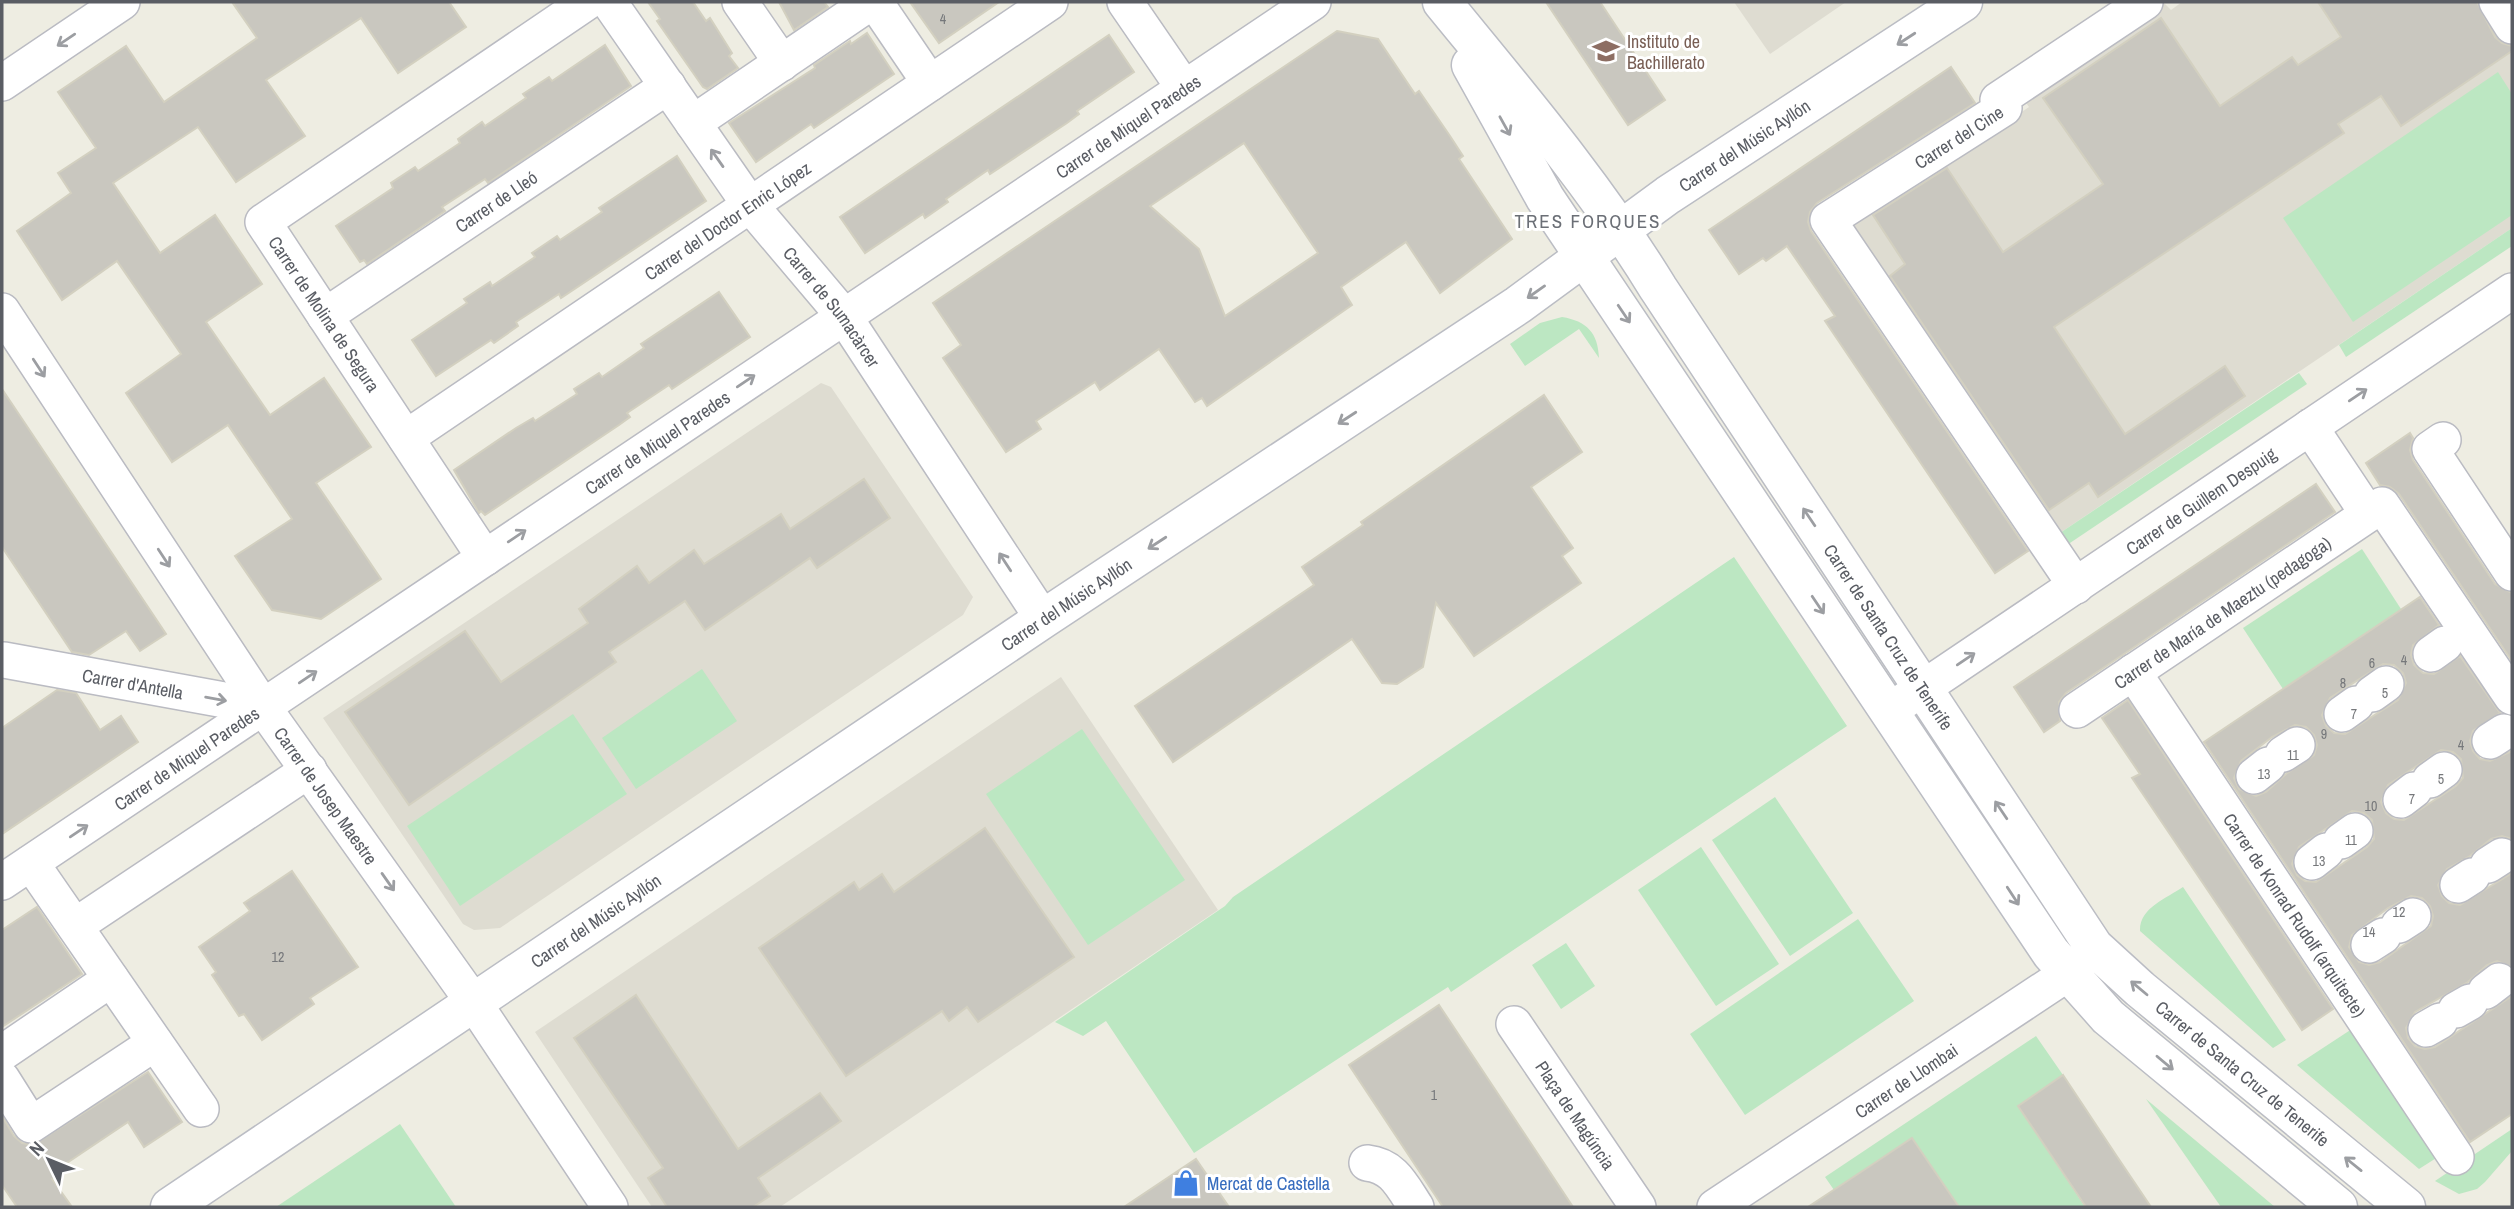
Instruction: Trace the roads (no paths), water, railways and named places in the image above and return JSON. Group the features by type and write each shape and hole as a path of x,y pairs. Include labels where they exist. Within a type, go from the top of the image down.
{"street":[{"path":"2,83 122,2"},
{"name":"Carrer de Molina de Segura","path":"485,558 263,222 587,2"},
{"name":"Carrer de Sumacàrcer","path":"609,2 750,205 843,316 1043,619"},
{"path":"740,2 782,63"},
{"path":"693,123 873,2 930,83"},
{"name":"Carrer del Doctor Enric López","path":"406,438 1050,2"},
{"path":"1125,2 1184,88"},
{"name":"Carrer de Miquel Paredes","path":"2,883 1313,2"},
{"path":"1436,2 1545,198 2067,974 2108,1017 2338,1207"},
{"name":"Carrer de Santa Cruz de Tenerife","path":"1442,2 1581,172 1622,230 1924,688 1963,754 2094,947 2140,989 2406,1207"},
{"name":"Carrer del Músic Ayllón","path":"170,1207 1585,258 1668,195 1963,2"},
{"name":"Carrer del Cine","path":"2076,586 1828,220 2004,108 1998,100 2145,2"},
{"path":"2497,2 2512,26"},
{"name":"Carrer de Lleó","path":"325,316 668,86"},
{"name":"Carrer de Guillem Despuig","path":"1889,711 2512,290"},
{"name":"Carrer de Josep Maestre","path":"2,311 263,707 474,1003 610,1207"},
{"path":"2310,427 2368,514 2382,505 2348,710 2512,697"},
{"path":"2443,440 2430,449 2512,573"},
{"name":"Carrer de María de Maeztu (pedagoga)","path":"2077,710 2368,514"},
{"name":"Carrer d'Antella","path":"3,659 263,707"},
{"name":"Carrer de Konrad Rudolf (arquitecte)","path":"2133,672 2348,710 2392,806 2447,1016 2456,1157"},
{"path":"75,926 309,770"},
{"path":"32,863 201,1110"},
{"name":"Carrer de Llombai","path":"1715,1207 2067,974 2094,947"},
{"path":"2,1053 111,979"},
{"name":"Plaça de Magúncia","path":"1514,1024 1638,1207"},
{"path":"2,1079 32,1125 155,1043"},
{"path":"1367,1163 1382,1164 1394,1173 1416,1207"}],"place":[{"name":"Instituto de Bachillerato","path":"1606,51"},
{"name":"Mercat de Castella","path":"1186,1183"}],"district":[{"name":"TRES FORQUES","path":"1588,221"}]}
